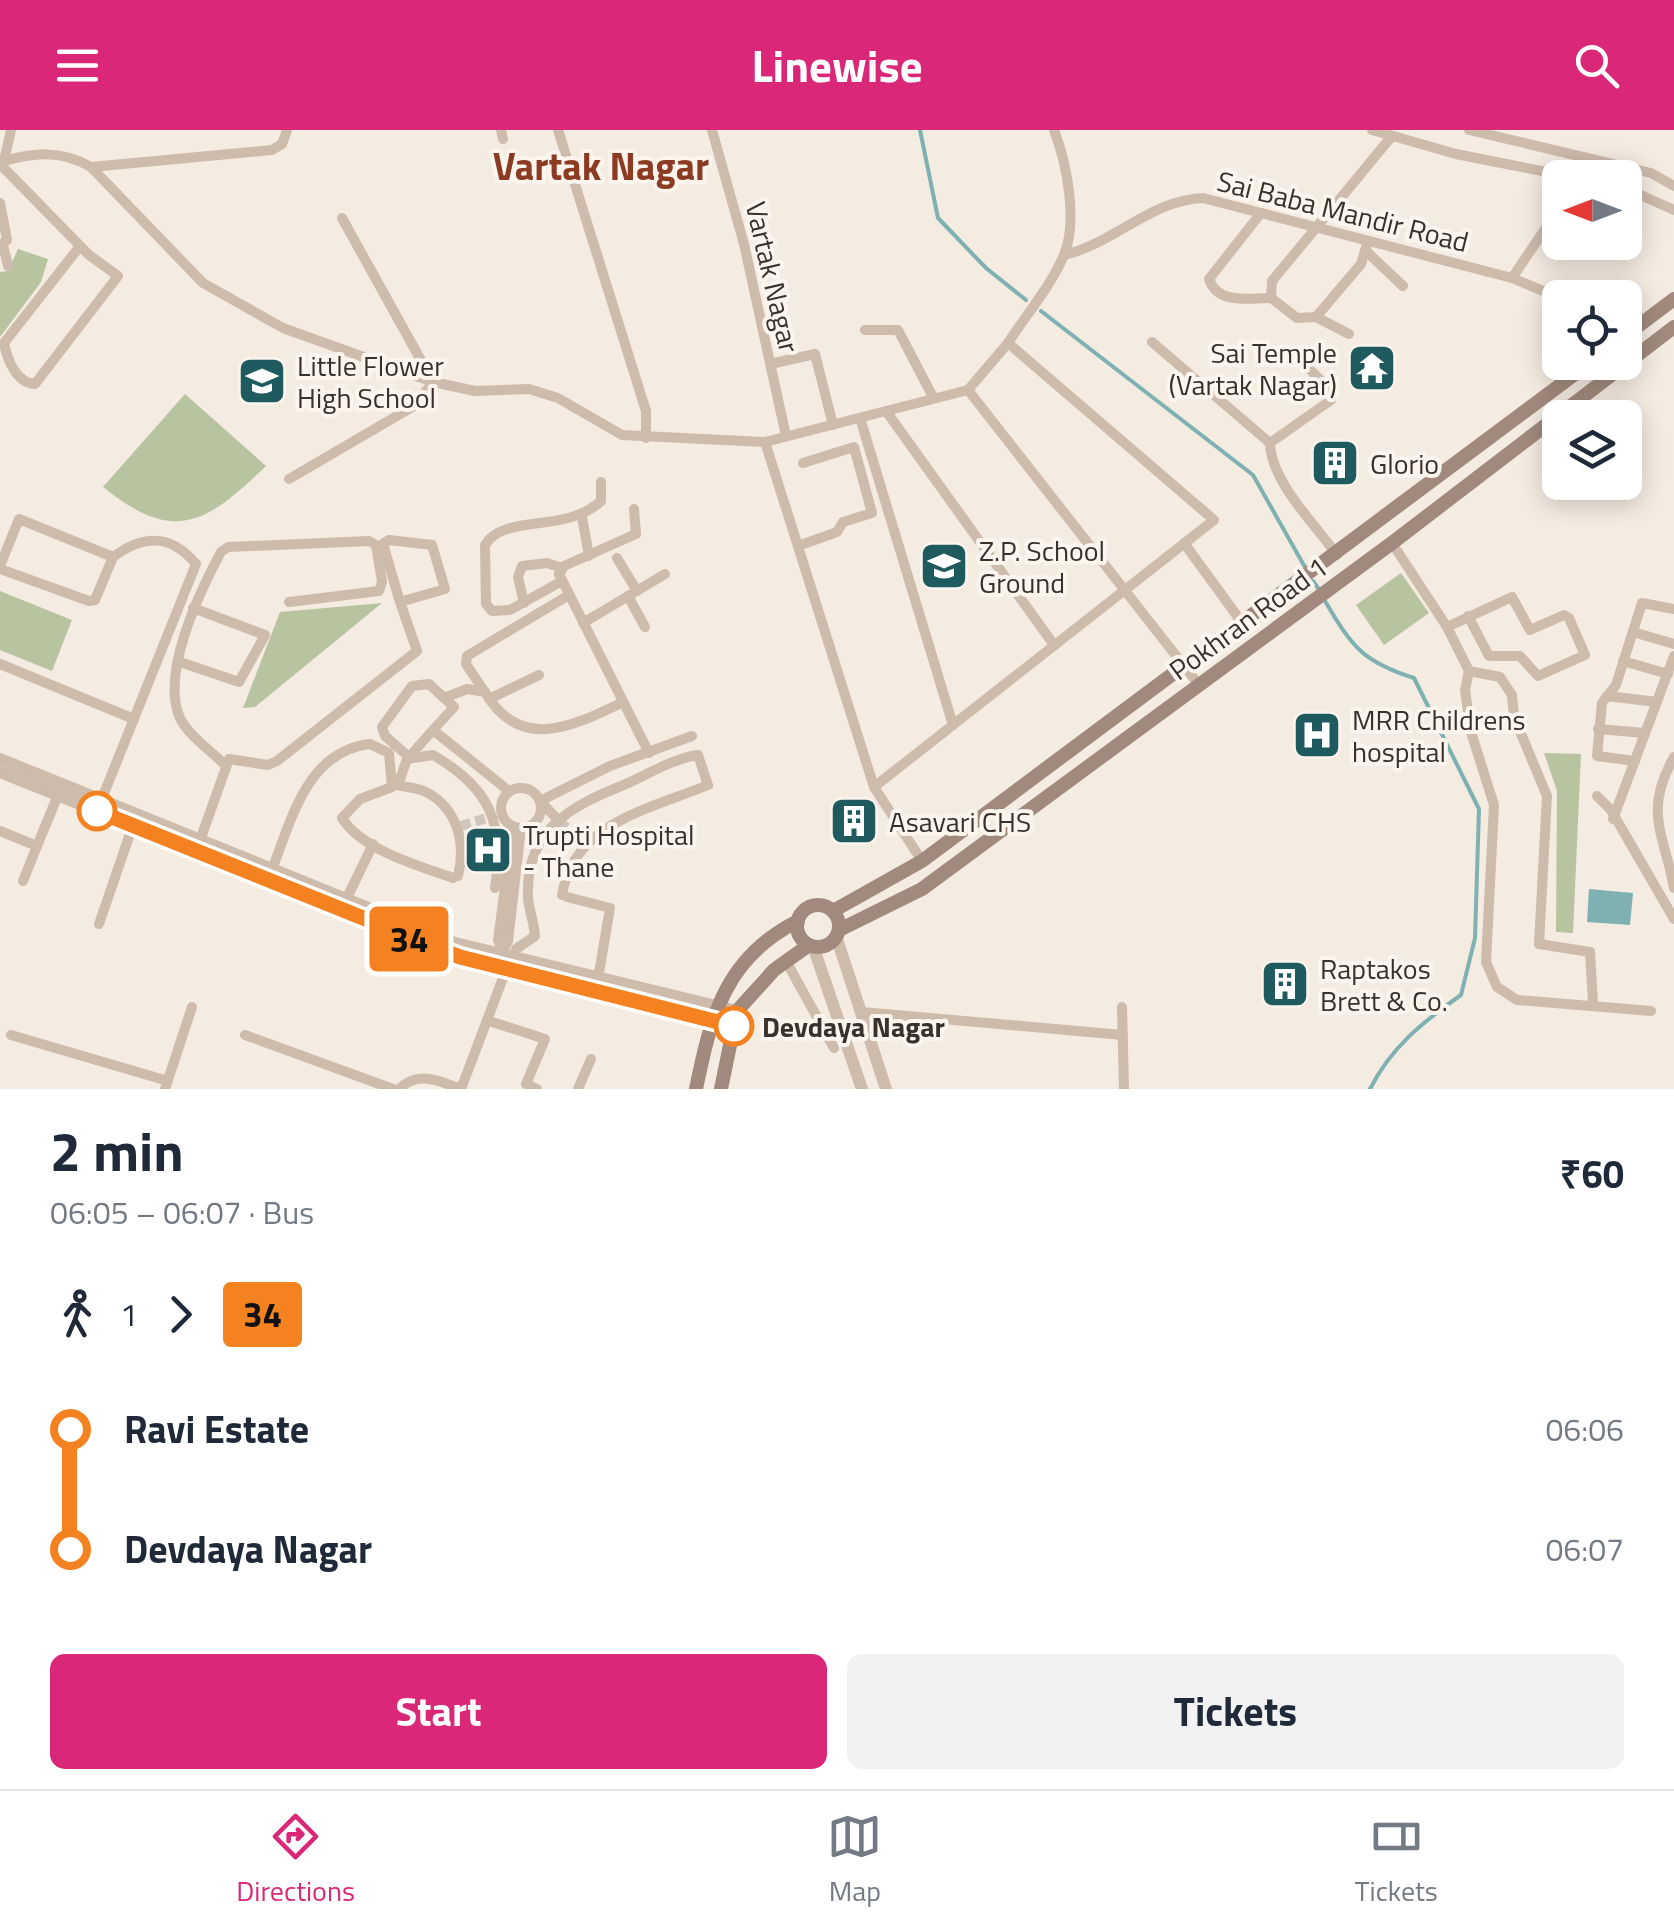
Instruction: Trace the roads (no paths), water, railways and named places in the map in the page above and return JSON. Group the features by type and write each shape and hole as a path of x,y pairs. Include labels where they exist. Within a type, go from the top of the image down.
{"main road":[{"path":"1642,321 1674,299"},
{"name":"Pokhran Road 1","path":"1582,400 1674,327"},
{"name":"Pokhran Road 1","path":"833,911 922,861 1337,556 1567,380"},
{"name":"Pokhran Road 1","path":"838,933 922,888 1542,430"},
{"path":"696,1089 715,1014 730,976 775,932 798,921 814,905 833,911 838,933 826,946 811,946 752,990 736,1019 721,1089"},
{"path":"798,921 798,932 811,946"}],"street":[{"path":"1,163 12,130"},
{"path":"91,167 272,150 282,144 287,130"},
{"path":"558,130 646,411 646,438"},
{"name":"Vartak Nagar","path":"712,130 786,436"},
{"path":"1,163 54,153 74,157 91,167 203,282 284,328 433,382 475,391 529,389 558,398 622,435 765,442 968,390 1008,343 1064,255 1069,229 1067,191 1054,130"},
{"path":"1372,130 1456,154 1542,171"},
{"path":"1468,130 1650,173 1674,186"},
{"path":"1271,298 1272,282 1314,226 1392,136"},
{"path":"1,163 80,246 118,276 118,282 34,384 27,384 17,376 4,344 80,246"},
{"path":"1642,196 1674,210"},
{"name":"Sai Baba Mandir Road","path":"1064,255 1102,244 1158,208 1187,198 1203,198 1314,226 1367,246 1512,278 1542,290"},
{"path":"0,203 7,240 2,246 8,266"},
{"path":"1261,213 1208,278 1216,292 1228,298 1271,298 1297,318 1316,317 1349,334"},
{"path":"342,218 433,382"},
{"path":"1512,278 1542,233"},
{"path":"1316,317 1361,264 1367,246 1403,286"},
{"path":"865,330 898,330 934,397"},
{"path":"1152,342 1270,443 1270,456 1284,483 1337,556"},
{"path":"874,787 1214,520 1008,343"},
{"path":"770,364 815,354 833,425"},
{"path":"1270,443 1330,400 1332,391 1304,364"},
{"path":"289,480 414,406 433,382"},
{"path":"1564,382 1576,400"},
{"path":"968,390 1198,685"},
{"path":"886,412 1054,645"},
{"path":"860,418 953,725"},
{"path":"765,442 874,787 922,861"},
{"path":"803,462 868,443"},
{"path":"854,447 872,513"},
{"path":"562,581 524,603 496,611 486,604 483,568 490,536 498,530 582,517 602,501 601,482"},
{"path":"524,603 518,577 522,566 547,563 562,568 636,534 634,509"},
{"path":"798,546 837,532 842,522 888,509"},
{"path":"582,517 588,556"},
{"path":"101,801 196,564 183,549 166,540 147,538 113,557 95,600 89,601 0,567 19,519 113,557"},
{"path":"198,846 224,764 238,757 260,764 277,761 417,650 400,602 383,544 389,540 432,545 444,589 400,602"},
{"path":"224,764 181,721 175,688 193,608 221,552 228,547 318,542 376,545 382,582 379,591 289,602"},
{"path":"1392,543 1447,627 1469,670 1465,690 1471,732 1494,806 1486,962 1497,987 1517,1000 1651,1011"},
{"path":"1184,544 1243,624"},
{"path":"617,558 645,627"},
{"path":"562,568 562,581 649,753"},
{"path":"583,623 665,574"},
{"path":"569,595 467,656 466,664 496,712 520,727 545,730 574,725 623,702"},
{"path":"1447,627 1468,616 1512,597 1530,630 1569,618 1585,655 1538,676 1520,656 1489,656 1468,616"},
{"path":"1635,760 1598,756 1598,728 1642,603 1674,609"},
{"path":"180,662 239,682 265,634 193,608"},
{"path":"1632,632 1674,644"},
{"path":"1613,819 1674,656"},
{"path":"1623,661 1668,674"},
{"path":"0,664 134,718"},
{"path":"1469,670 1500,677 1512,695 1514,717 1547,796 1539,944 1590,952 1593,1004"},
{"path":"444,698 467,689 487,696 539,675"},
{"path":"429,684 454,707 433,730 409,757 385,736 382,727 412,686 429,684"},
{"path":"1607,696 1657,702"},
{"path":"1598,728 1645,733"},
{"path":"433,730 509,791"},
{"path":"540,802 610,766 692,736"},
{"path":"269,875 316,772 335,756 370,744 388,753 392,787 360,799 342,818 348,828 373,844 456,878 462,860 459,827 426,792 398,785 406,759 433,755 453,766 480,794 500,843 495,888"},
{"path":"505,953 535,936 528,903 530,866 541,842 559,820 592,798 698,756 708,785 595,832 583,842 564,882 564,896 610,908 596,986"},
{"path":"1674,757 1662,785 1655,820 1674,888"},
{"path":"0,759 344,905 455,943 505,953 596,986 736,1019"},
{"path":"0,772 133,825 198,846"},
{"path":"1662,785 1674,792"},
{"path":"517,827 497,814 509,791 528,788 559,820"},
{"path":"23,882 58,795"},
{"path":"1597,796 1611,810 1674,919"},
{"path":"517,827 538,820 540,802"},
{"path":"100,924 133,825"},
{"path":"245,1035 396,1089 411,1080 426,1078 461,1089 489,1022 505,953 517,827"},
{"path":"0,831 37,846"},
{"path":"344,905 373,844"},
{"path":"838,933 886,1089"},
{"path":"811,946 862,1089"},
{"path":"786,962 834,1048"},
{"path":"11,1036 166,1085 192,1007"},
{"path":"1122,1007 1124,1089"},
{"path":"862,1012 1123,1036"},
{"path":"489,1022 544,1039 526,1084 537,1089"},
{"path":"578,1089 591,1058"}],"water":[{"path":"1589,889 1633,893 1630,925 1587,922"}],"waterway":[{"path":"920,130 938,218 986,268 1026,300"},
{"path":"1041,311 1253,475 1306,569"},
{"path":"1313,581 1318,588"},
{"path":"1325,601 1360,651 1382,666 1414,678 1479,809 1475,938 1461,995 1409,1036 1370,1089"}],"tunnel":[{"path":"461,826 493,816"},
{"path":"559,821 582,841"}],"place":[{"name":"Sai Temple (Vartak Nagar)","path":"1372,368"},
{"name":"Little Flower High School","path":"262,381"},
{"name":"Glorio","path":"1335,463"},
{"name":"Z.P. School Ground","path":"944,566"},
{"name":"MRR Childrens hospital","path":"1317,735"},
{"name":"Asavari CHS","path":"854,821"},
{"name":"Trupti Hospital - Thane","path":"488,850"},
{"name":"Raptakos Brett & Co.","path":"1285,984"},
{"name":"Devdaya Nagar","path":"734,1026"}],"district":[{"name":"Vartak Nagar","path":"601,166"}]}
